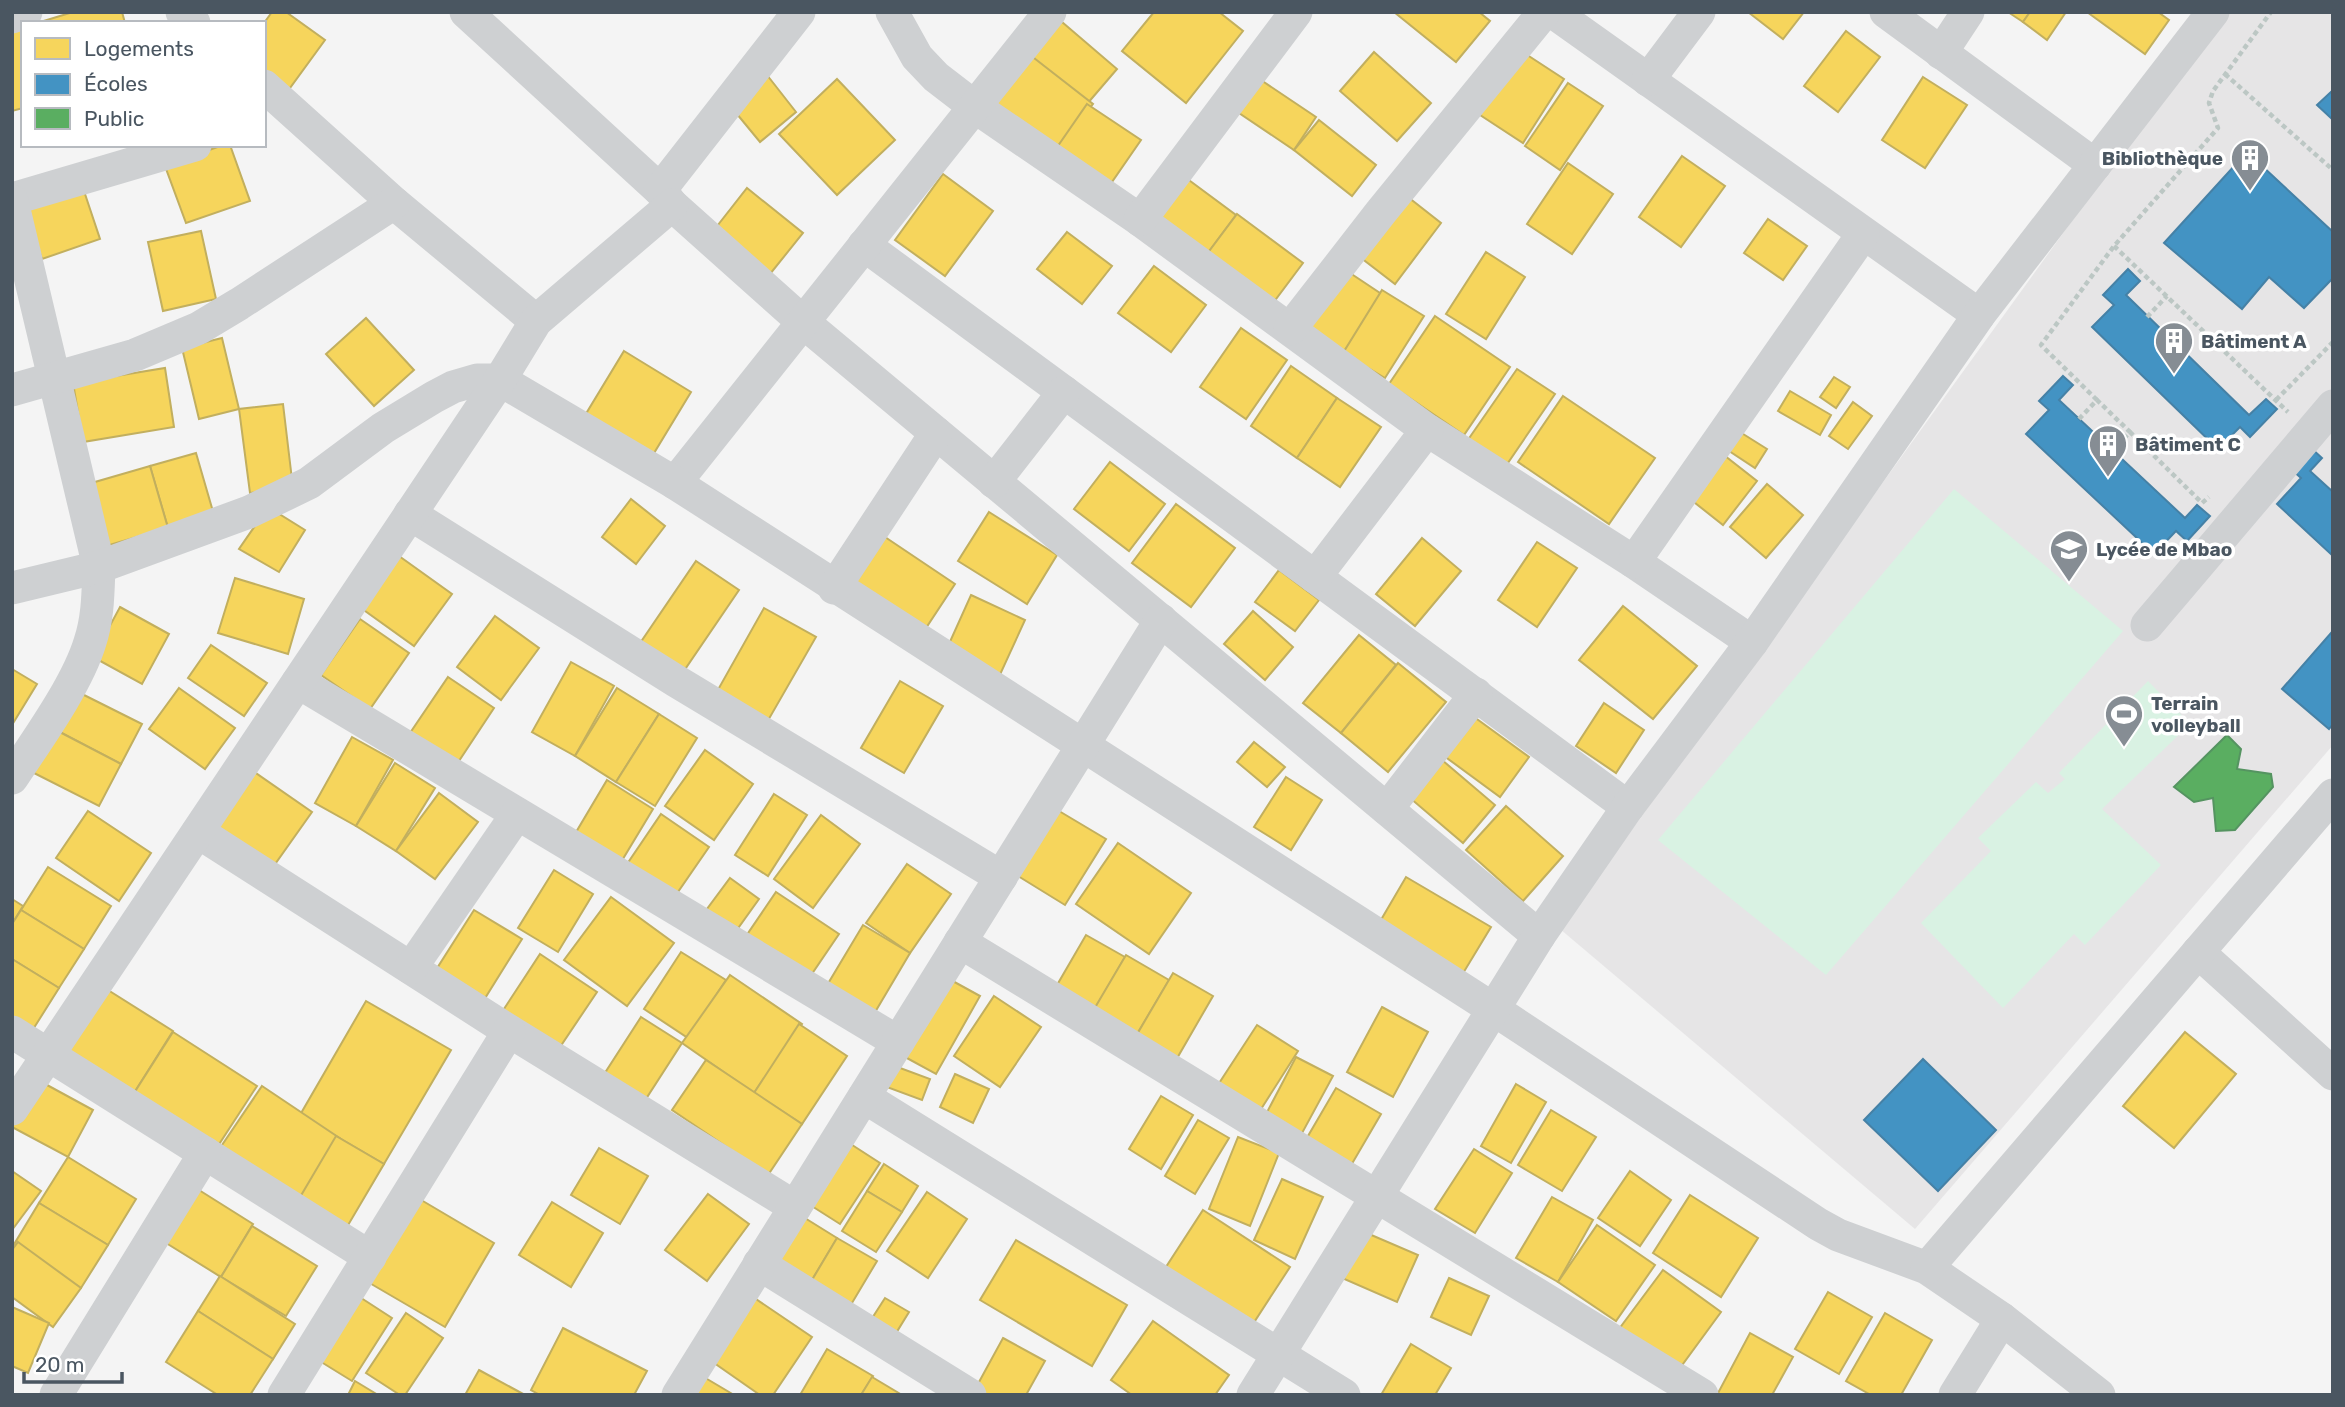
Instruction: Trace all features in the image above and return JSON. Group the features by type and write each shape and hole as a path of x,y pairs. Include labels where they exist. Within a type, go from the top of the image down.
{"street":[{"path":"12,16 26,12"},
{"path":"466,12 803,322 1539,936"},
{"path":"12,1108 500,380 536,321 666,198 799,12"},
{"path":"892,12 917,57 936,77 975,107 1140,220 1427,430 1634,562 1752,642"},
{"path":"675,484 1050,12"},
{"path":"1140,220 1296,12"},
{"path":"1290,329 1381,212 1544,12"},
{"path":"1553,12 1979,315"},
{"path":"1648,80 1699,12"},
{"path":"1886,12 2095,165"},
{"path":"1941,53 1968,12"},
{"path":"1253,1395 1539,936 1628,807 1752,642 1979,315 2213,12"},
{"path":"266,88 394,204 536,321"},
{"path":"266,124 296,116"},
{"path":"12,778 54,714 85,657 96,617 99,567 12,200 188,147"},
{"path":"12,390 135,355 199,328 394,204"},
{"path":"1634,562 1863,234"},
{"path":"864,246 1628,807"},
{"path":"12,588 99,567 249,512 309,484 383,428 453,387 477,380 500,380 675,484 1493,1009 1818,1224 1838,1235 1927,1268 2002,1319 2099,1395"},
{"path":"994,482 1064,392"},
{"path":"2147,625 2333,406"},
{"path":"1315,577 1427,430"},
{"path":"834,588 936,433"},
{"path":"410,514 676,681 1000,877"},
{"path":"678,1395 1161,620"},
{"path":"298,682 898,1042"},
{"path":"1387,809 1476,694"},
{"path":"1927,1268 2333,796"},
{"path":"411,968 517,814"},
{"path":"198,832 509,1031 795,1207"},
{"path":"960,942 1702,1395"},
{"path":"2198,952 2333,1074"},
{"path":"284,1395 509,1031"},
{"path":"12,1032 369,1257"},
{"path":"864,1097 1344,1395"},
{"path":"56,1395 205,1153"},
{"path":"759,1264 970,1395"},
{"path":"1955,1395 2002,1319"}],"path":[{"path":"2202,503 2041,345 2114,246 2218,128 2209,103 2213,91 2271,12"},
{"path":"2225,74 2333,170"},
{"path":"2114,246 2309,432"},
{"path":"2147,317 2167,296"},
{"path":"2276,400 2333,342"},
{"path":"2079,419 2097,400"},
{"path":"2112,450 2130,432"}],"shaded area":[{"name":"Lycée de Mbao","path":"2223,12 2333,12 2333,745 1915,1229 1560,929"}],"green space":[{"path":"1954,489 2123,631 1826,975 1658,840"},
{"path":"2148,681 2190,724 2102,809 2161,865 2085,945 2074,934 2003,1008 1921,923 1991,851 1978,838 2036,782 2048,793 2065,779 2059,773"}],"building: Logements":[{"path":"73,12 122,12 124,21 44,21"},
{"path":"272,12 286,12 325,40 287,92 266,77 265,21"},
{"path":"1154,12 1219,12 1243,31 1186,103 1122,51"},
{"path":"1394,12 1479,12 1490,21 1456,62"},
{"path":"1748,12 1804,12 1783,39"},
{"path":"2008,12 2030,12 2023,22"},
{"path":"2030,12 2066,12 2047,40 2023,22"},
{"path":"2087,12 2158,12 2169,20 2145,54"},
{"path":"1055,16 1117,69 1087,104 1025,51"},
{"path":"21,28 21,109 12,111 12,30"},
{"path":"1846,31 1880,57 1838,112 1804,86"},
{"path":"1518,49 1564,79 1523,143 1477,113"},
{"path":"1025,51 1093,104 1051,156 984,104"},
{"path":"1374,52 1431,103 1397,141 1340,91"},
{"path":"767,75 796,112 760,142 732,108"},
{"path":"1255,76 1316,117 1294,150 1233,109"},
{"path":"1923,77 1967,105 1925,168 1882,140"},
{"path":"837,79 895,140 837,195 779,134"},
{"path":"1568,83 1603,106 1560,170 1525,146"},
{"path":"1087,104 1141,140 1105,192 1051,156"},
{"path":"1319,120 1376,165 1352,196 1294,150"},
{"path":"217,147 231,147 250,201 186,223 165,166"},
{"path":"1682,156 1725,186 1681,247 1639,217"},
{"path":"1568,163 1613,194 1572,254 1527,224"},
{"path":"1178,172 1236,215 1207,254 1149,211"},
{"path":"943,174 993,211 945,276 895,240"},
{"path":"747,188 803,233 770,274 714,230"},
{"path":"1399,190 1441,223 1395,284 1352,251"},
{"path":"84,191 100,239 42,259 25,210"},
{"path":"1237,214 1303,263 1273,303 1207,254"},
{"path":"1768,219 1807,246 1783,280 1744,253"},
{"path":"201,231 216,299 163,311 148,242"},
{"path":"1067,232 1112,266 1082,304 1037,269"},
{"path":"1486,252 1525,277 1486,339 1446,314"},
{"path":"1154,266 1206,305 1171,352 1118,313"},
{"path":"1341,267 1383,295 1343,353 1302,324"},
{"path":"1382,290 1424,316 1385,378 1343,353"},
{"path":"1435,316 1510,367 1464,435 1389,384"},
{"path":"366,318 414,370 374,406 326,354"},
{"path":"1241,328 1287,360 1246,419 1200,387"},
{"path":"222,338 239,409 199,419 182,348"},
{"path":"624,351 691,392 651,458 584,417"},
{"path":"1291,366 1337,398 1297,458 1251,426"},
{"path":"165,368 174,427 83,442 73,383"},
{"path":"1517,369 1555,394 1501,473 1463,447"},
{"path":"1834,377 1850,387 1836,408 1820,397"},
{"path":"1790,391 1831,415 1820,435 1778,411"},
{"path":"1563,396 1655,458 1609,524 1518,462"},
{"path":"1337,398 1381,427 1340,487 1297,458"},
{"path":"1853,402 1872,416 1848,449 1829,436"},
{"path":"283,404 293,488 250,493 239,409"},
{"path":"1732,427 1767,449 1755,468 1720,445"},
{"path":"1720,452 1757,481 1723,525 1685,495"},
{"path":"196,453 214,515 168,528 150,466"},
{"path":"1110,462 1165,504 1129,551 1074,509"},
{"path":"150,466 168,528 106,546 88,484"},
{"path":"1767,484 1803,515 1766,558 1730,527"},
{"path":"631,499 665,526 636,564 602,537"},
{"path":"1176,504 1235,548 1191,607 1132,563"},
{"path":"268,507 305,530 279,572 239,549"},
{"path":"989,512 1057,555 1027,604 958,561"},
{"path":"882,535 955,584 922,634 848,584"},
{"path":"1422,538 1461,571 1415,626 1376,594"},
{"path":"1537,542 1577,568 1537,627 1498,600"},
{"path":"399,556 452,594 414,646 361,608"},
{"path":"696,561 739,590 677,681 634,652"},
{"path":"1279,570 1319,600 1295,631 1255,602"},
{"path":"235,578 304,599 288,654 218,633"},
{"path":"971,595 1025,620 998,679 944,655"},
{"path":"1623,606 1697,666 1653,719 1579,660"},
{"path":"120,607 169,634 142,684 93,657"},
{"path":"764,608 816,637 766,724 715,695"},
{"path":"1253,611 1293,647 1265,680 1224,644"},
{"path":"495,616 539,648 501,700 457,667"},
{"path":"360,619 409,653 370,709 321,675"},
{"path":"1359,635 1396,665 1341,733 1303,703"},
{"path":"211,645 267,683 244,716 188,678"},
{"path":"571,662 614,686 575,756 532,732"},
{"path":"1398,663 1446,702 1388,772 1341,733"},
{"path":"12,669 37,684 12,725"},
{"path":"448,677 494,708 455,767 408,736"},
{"path":"900,681 943,706 904,773 861,748"},
{"path":"179,688 235,728 205,769 149,729"},
{"path":"617,688 659,714 616,782 575,756"},
{"path":"72,689 142,724 121,764 52,728"},
{"path":"1604,703 1644,730 1616,773 1576,746"},
{"path":"659,714 697,738 655,806 616,782"},
{"path":"1470,714 1529,757 1500,797 1440,753"},
{"path":"52,728 121,764 99,806 30,771"},
{"path":"352,737 393,760 356,826 315,803"},
{"path":"1254,742 1285,767 1267,787 1237,762"},
{"path":"705,750 753,784 714,840 665,806"},
{"path":"1442,760 1495,805 1463,843 1410,798"},
{"path":"395,763 435,788 396,851 356,826"},
{"path":"253,771 312,812 268,874 210,833"},
{"path":"1286,777 1322,800 1291,850 1254,827"},
{"path":"607,780 653,809 615,872 569,844"},
{"path":"439,793 478,822 435,879 396,851"},
{"path":"774,794 807,815 768,876 735,855"},
{"path":"1506,806 1563,856 1523,901 1466,850"},
{"path":"88,811 151,853 119,901 56,858"},
{"path":"1059,811 1106,839 1065,905 1018,876"},
{"path":"661,814 709,847 671,902 623,870"},
{"path":"821,815 860,844 813,908 774,879"},
{"path":"1118,843 1191,893 1149,954 1076,904"},
{"path":"907,864 951,894 910,953 866,923"},
{"path":"48,867 111,906 84,949 21,910"},
{"path":"554,870 593,894 558,952 518,928"},
{"path":"1406,877 1491,927 1462,975 1378,925"},
{"path":"730,878 759,899 731,938 701,917"},
{"path":"776,892 839,934 805,984 742,942"},
{"path":"611,897 674,943 627,1006 564,960"},
{"path":"12,899 23,906 12,924"},
{"path":"21,910 84,949 59,988 12,959 12,924"},
{"path":"474,910 522,939 482,1003 434,973"},
{"path":"863,925 910,953 871,1019 823,992"},
{"path":"1086,935 1125,957 1092,1014 1053,992"},
{"path":"681,952 726,980 688,1038 644,1009"},
{"path":"540,954 597,992 556,1053 500,1015"},
{"path":"1126,955 1169,980 1136,1036 1093,1011"},
{"path":"12,959 59,988 32,1031 12,1019"},
{"path":"1173,973 1213,996 1176,1060 1136,1036"},
{"path":"730,975 802,1024 754,1093 682,1043"},
{"path":"949,979 980,996 936,1074 905,1057"},
{"path":"100,985 173,1031 129,1101 56,1055"},
{"path":"994,996 1041,1027 1000,1087 954,1056"},
{"path":"366,1001 451,1050 384,1164 300,1115"},
{"path":"1382,1007 1428,1032 1393,1097 1347,1072"},
{"path":"641,1017 682,1043 642,1105 601,1079"},
{"path":"799,1024 847,1056 802,1124 754,1093"},
{"path":"1257,1025 1298,1051 1256,1117 1214,1091"},
{"path":"173,1032 257,1086 212,1155 129,1101"},
{"path":"2185,1032 2236,1074 2174,1148 2123,1106"},
{"path":"1296,1057 1333,1076 1301,1135 1265,1116"},
{"path":"706,1060 802,1124 768,1175 672,1110"},
{"path":"892,1065 930,1079 922,1100 884,1086"},
{"path":"955,1074 989,1089 973,1123 940,1107"},
{"path":"36,1079 93,1110 68,1157 12,1127"},
{"path":"1516,1084 1546,1102 1511,1163 1481,1146"},
{"path":"262,1086 341,1139 296,1204 218,1151"},
{"path":"1336,1088 1381,1114 1346,1174 1301,1148"},
{"path":"1161,1096 1193,1115 1161,1169 1129,1149"},
{"path":"1551,1110 1596,1137 1562,1191 1518,1165"},
{"path":"1198,1120 1229,1138 1195,1194 1165,1176"},
{"path":"336,1136 384,1164 344,1232 296,1204"},
{"path":"1238,1137 1279,1153 1250,1226 1209,1209"},
{"path":"846,1141 880,1163 840,1224 807,1203"},
{"path":"599,1148 648,1176 620,1224 571,1195"},
{"path":"1474,1149 1512,1173 1475,1233 1435,1209"},
{"path":"68,1157 136,1199 108,1245 39,1203"},
{"path":"884,1164 918,1186 902,1212 867,1191"},
{"path":"12,1171 41,1191 12,1230"},
{"path":"1630,1171 1671,1200 1640,1246 1598,1218"},
{"path":"1282,1179 1323,1197 1295,1259 1254,1240"},
{"path":"191,1185 253,1224 221,1277 158,1238"},
{"path":"867,1191 902,1212 876,1252 842,1231"},
{"path":"927,1192 967,1219 928,1278 887,1251"},
{"path":"411,1194 494,1243 445,1327 361,1278"},
{"path":"708,1194 749,1224 707,1281 665,1250"},
{"path":"1690,1195 1758,1238 1721,1297 1653,1253"},
{"path":"1552,1197 1593,1220 1558,1282 1516,1258"},
{"path":"552,1202 603,1233 571,1287 519,1255"},
{"path":"39,1203 108,1245 81,1288 13,1246"},
{"path":"1203,1210 1290,1267 1251,1327 1164,1270"},
{"path":"800,1215 837,1238 809,1285 772,1263"},
{"path":"1597,1225 1655,1265 1616,1321 1558,1282"},
{"path":"252,1226 317,1266 286,1316 221,1277"},
{"path":"1362,1231 1418,1255 1397,1302 1342,1278"},
{"path":"837,1238 877,1261 849,1308 809,1285"},
{"path":"1016,1240 1127,1305 1092,1366 980,1300"},
{"path":"18,1242 81,1288 53,1327 12,1297 12,1250"},
{"path":"1663,1270 1721,1312 1677,1372 1619,1329"},
{"path":"220,1276 295,1324 273,1359 198,1311"},
{"path":"1449,1278 1489,1296 1471,1335 1431,1317"},
{"path":"1828,1292 1872,1317 1839,1374 1795,1349"},
{"path":"355,1294 392,1318 352,1381 318,1360"},
{"path":"750,1295 812,1337 773,1395 760,1395 707,1358"},
{"path":"885,1298 909,1312 893,1338 869,1323"},
{"path":"12,1307 49,1323 28,1373 12,1366"},
{"path":"198,1311 273,1359 250,1395 218,1395 166,1362"},
{"path":"406,1313 443,1338 405,1395 400,1395 366,1373"},
{"path":"1885,1313 1932,1340 1901,1395 1871,1395 1846,1381"},
{"path":"1153,1321 1229,1375 1215,1395 1132,1395 1111,1380"},
{"path":"563,1328 647,1371 634,1395 540,1395 531,1390"},
{"path":"1750,1333 1793,1357 1772,1395 1717,1395"},
{"path":"1003,1338 1045,1361 1026,1395 976,1395 973,1393"},
{"path":"1411,1344 1451,1368 1435,1395 1381,1395"},
{"path":"827,1349 873,1376 861,1395 800,1395"},
{"path":"479,1370 525,1395 465,1395"},
{"path":"697,1373 734,1395 684,1395"},
{"path":"872,1377 902,1395 861,1395"},
{"path":"355,1381 378,1395 348,1395"}],"building: Écoles":[{"path":"2333,90 2333,120 2317,105"},
{"name":"Bibliothèque","path":"2247,152 2333,232 2333,278 2304,308 2269,277 2242,309 2164,243"},
{"name":"Bâtiment A","path":"2128,269 2140,281 2126,295 2249,415 2266,399 2277,409 2250,437 2240,427 2218,449 2092,327 2114,305 2103,295"},
{"name":"Bâtiment C","path":"2063,376 2073,385 2059,400 2185,518 2197,505 2210,516 2187,541 2176,531 2154,554 2026,434 2049,410 2039,401"},
{"path":"2311,448 2322,458 2310,471 2333,492 2333,556 2277,504 2301,478 2291,469"},
{"path":"2331,633 2333,724 2329,729 2282,689"},
{"path":"1923,1059 1996,1130 1938,1191 1864,1120"}],"building: Public":[{"path":"2227,735 2241,749 2237,769 2271,774 2273,787 2235,830 2216,831 2213,798 2194,802 2174,787"}],"place":[{"name":"Bibliothèque","path":"2250,192"},
{"name":"Bâtiment A","path":"2174,375"},
{"name":"Bâtiment C","path":"2108,478"},
{"name":"Lycée de Mbao","path":"2069,583"},
{"name":"Terrain volleyball","path":"2124,748"}]}
